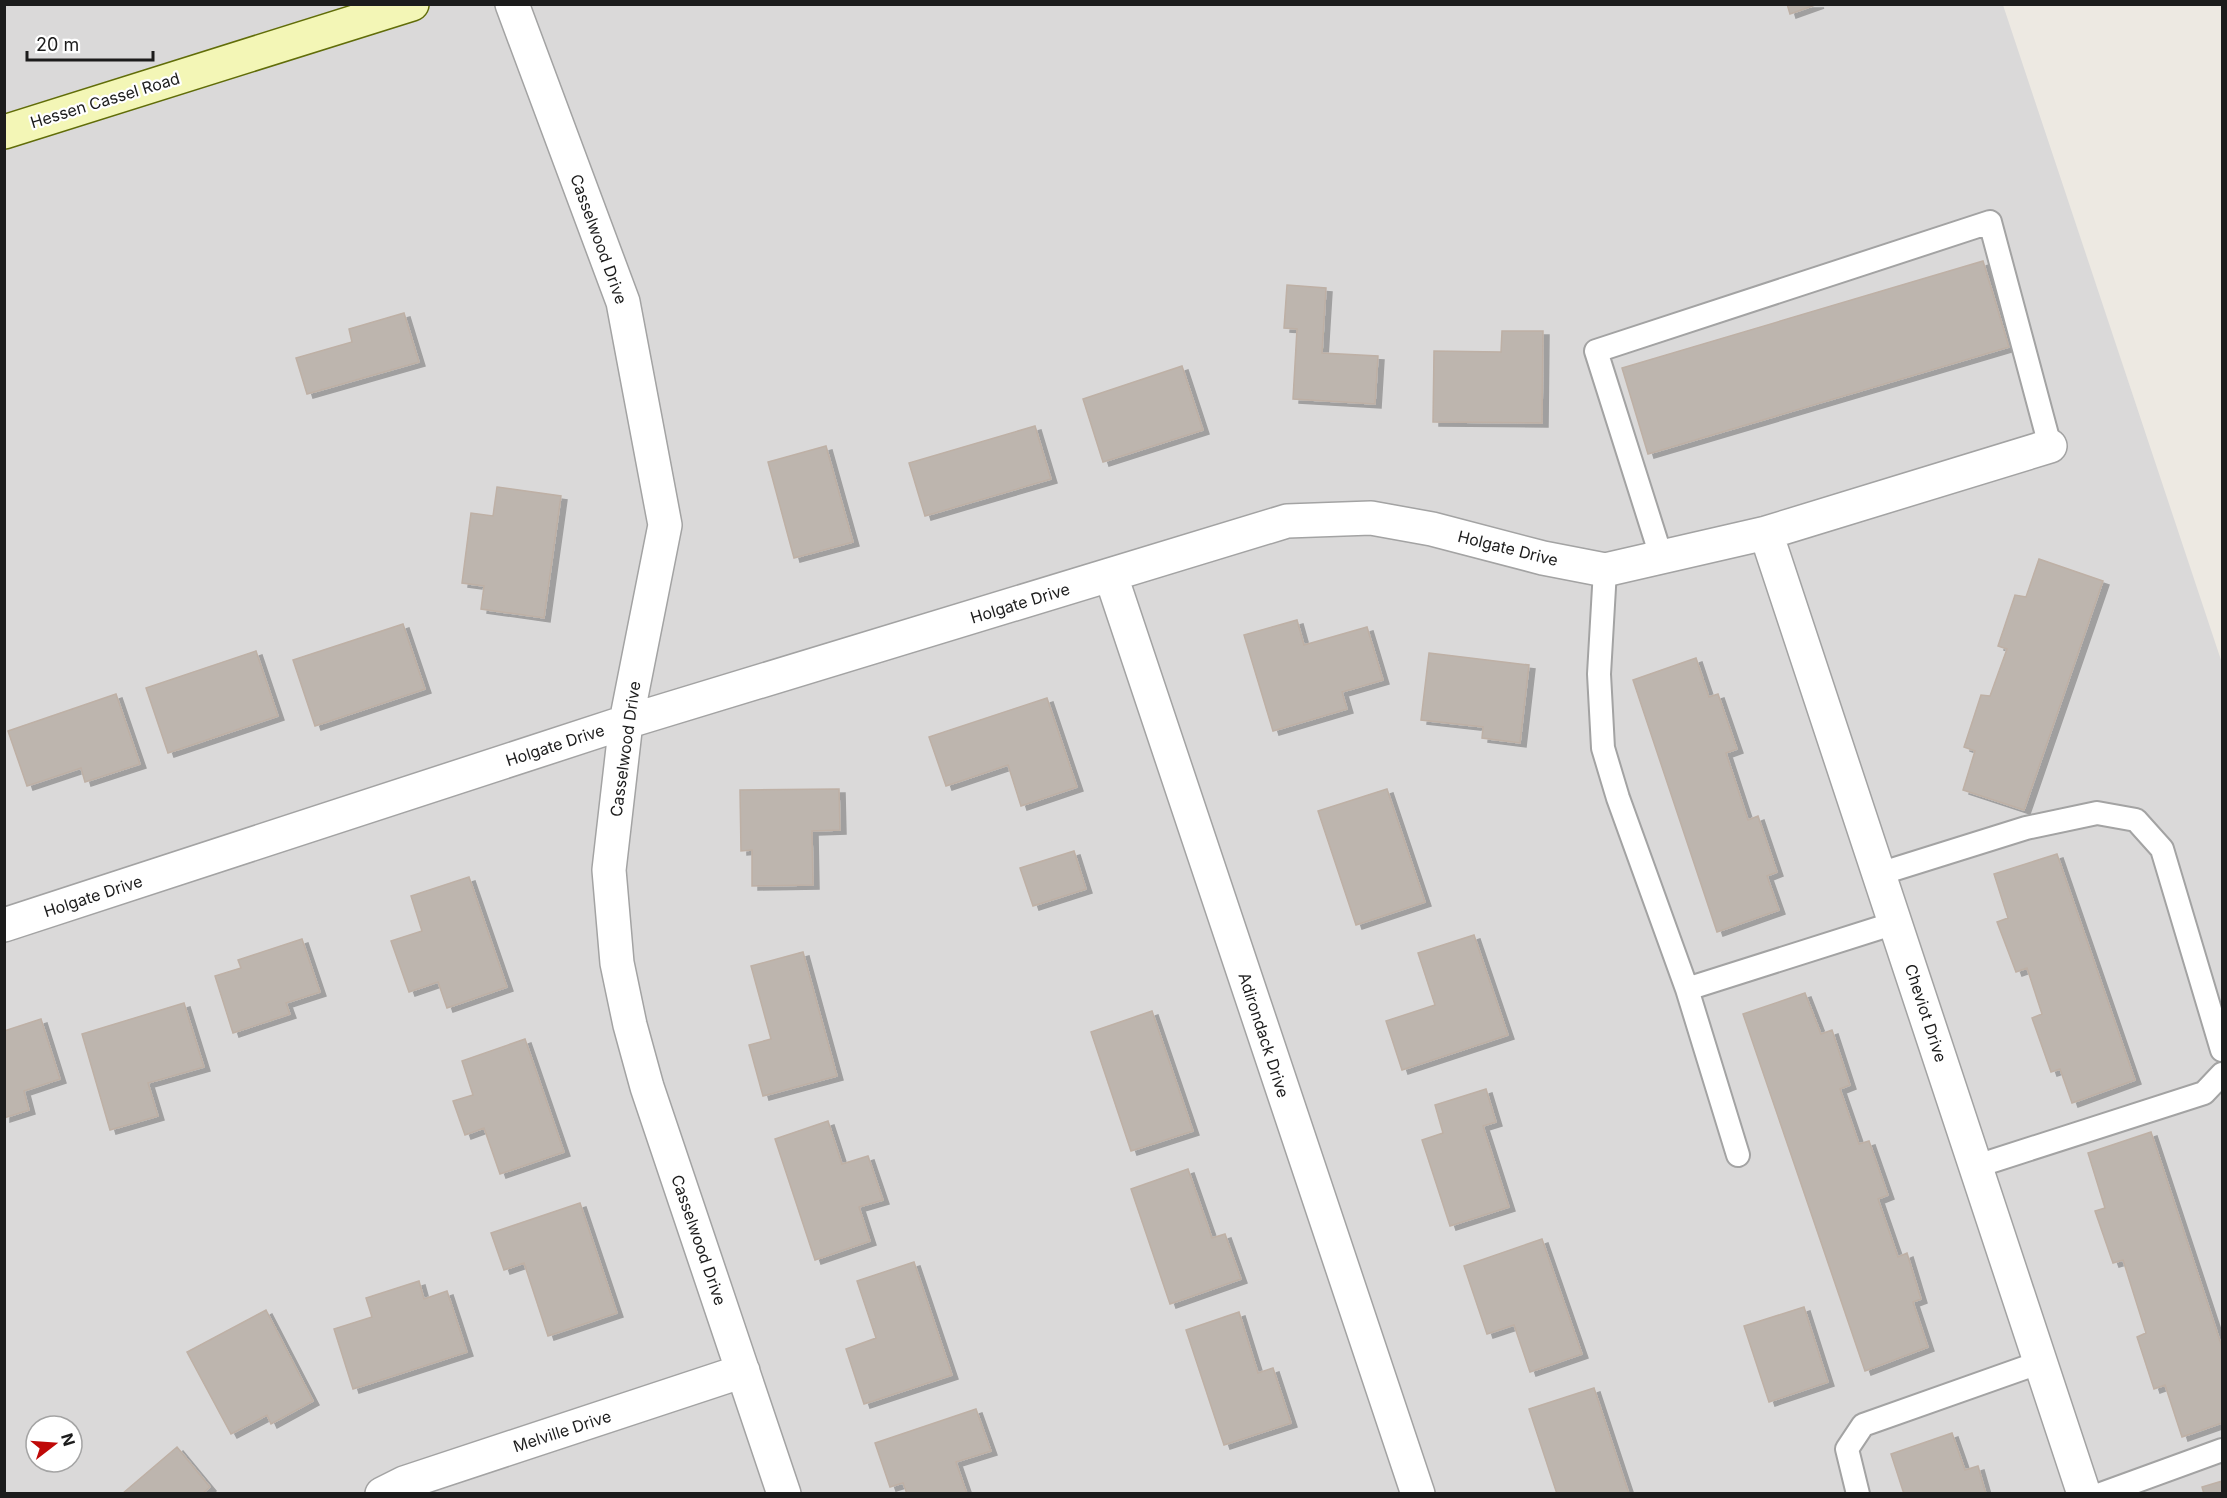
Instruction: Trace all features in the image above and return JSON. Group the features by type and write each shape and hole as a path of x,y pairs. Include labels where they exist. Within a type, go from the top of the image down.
{"main road":[{"name":"Hessen Cassel Road","path":"4,132 412,4"}],"street":[{"name":"Casselwood Drive","path":"512,4 623,302 664,525 626,722 609,870 617,963 630,1025 647,1087 784,1494"},
{"name":"Holgate Drive","path":"4,925 626,722 1287,521 1371,518 1432,529 1543,558 1605,570 1766,533 2050,446"},
{"name":"Cheviot Drive","path":"1766,533 2084,1494"},
{"name":"Adirondack Drive","path":"1111,576 1418,1494"},
{"name":"Melville Drive","path":"382,1494 404,1483 743,1371"}],"lane":[{"path":"1661,556 1596,351 1990,222 2050,446"},
{"path":"1605,570 1599,674 1603,748 1617,798 1687,988 1738,1155"},
{"path":"1879,874 2026,828 2097,813 2136,820 2162,849 2223,1050"},
{"path":"1687,988 1896,923"},
{"path":"1977,1166 2204,1093 2223,1074"},
{"path":"1858,1494 1847,1449 1863,1425 2041,1362"},
{"path":"2101,1494 2223,1450"}],"shaded area":[{"path":"5,5 2003,5 2222,663 2222,1493 5,1494"}],"building":[{"path":"1787,4 1818,4 1790,14"},
{"path":"1983,261 2009,347 1648,454 1622,368"},
{"path":"1287,285 1326,288 1322,353 1378,356 1375,404 1293,399 1297,329 1284,328"},
{"path":"404,313 419,362 307,394 296,358 352,342 349,329"},
{"path":"1502,331 1543,331 1542,423 1433,422 1434,351 1501,352"},
{"path":"1182,366 1203,430 1103,462 1083,399"},
{"path":"1035,426 1051,479 925,516 909,463"},
{"path":"826,446 853,542 794,558 768,462"},
{"path":"497,487 561,496 544,618 481,609 484,586 462,583 471,513 493,516"},
{"path":"2039,559 2103,581 2024,810 1963,790 1975,751 1964,747 1981,695 1990,696 2007,649 1998,646 2015,595 2026,597"},
{"path":"1297,620 1304,645 1367,627 1383,680 1342,692 1347,709 1273,731 1244,635"},
{"path":"403,624 425,689 315,726 293,660"},
{"path":"256,651 278,716 168,753 146,688"},
{"path":"1429,653 1529,665 1520,743 1482,738 1483,727 1421,720"},
{"path":"1696,658 1709,697 1718,694 1737,749 1726,753 1748,820 1758,816 1777,872 1767,876 1779,910 1717,932 1633,680"},
{"path":"116,694 140,764 85,782 81,768 27,786 8,731"},
{"path":"1047,698 1077,787 1021,806 1008,765 946,786 929,737"},
{"path":"839,789 840,830 812,831 813,885 752,886 752,850 741,851 740,790"},
{"path":"1387,789 1425,902 1356,925 1318,811"},
{"path":"1074,851 1086,889 1033,906 1020,868"},
{"path":"2057,854 2135,1080 2072,1103 2060,1069 2051,1072 2032,1018 2042,1014 2027,968 2016,972 1997,922 2008,918 1994,874"},
{"path":"469,877 507,987 447,1008 438,982 409,992 391,941 422,931 411,896"},
{"path":"1474,935 1508,1035 1402,1070 1386,1021 1435,1005 1418,953"},
{"path":"302,939 320,992 286,1003 290,1014 233,1033 215,976 241,968 238,960"},
{"path":"803,952 837,1076 763,1096 749,1045 771,1039 751,966"},
{"path":"1805,993 1821,1034 1832,1030 1850,1085 1840,1089 1859,1144 1869,1141 1888,1195 1878,1199 1898,1257 1907,1253 1921,1299 1913,1302 1928,1347 1865,1371 1743,1014"},
{"path":"184,1003 204,1067 148,1083 158,1116 110,1130 82,1034"},
{"path":"1152,1011 1193,1131 1131,1151 1091,1032"},
{"path":"41,1019 60,1079 24,1091 29,1110 4,1118 4,1031"},
{"path":"525,1039 564,1152 500,1174 484,1128 465,1135 453,1101 473,1095 462,1061"},
{"path":"1486,1089 1496,1122 1483,1126 1509,1207 1450,1226 1422,1140 1443,1133 1435,1105"},
{"path":"828,1121 842,1164 868,1156 883,1200 859,1207 870,1241 815,1260 775,1139"},
{"path":"2151,1132 2222,1347 2222,1423 2182,1437 2165,1385 2154,1389 2137,1337 2146,1333 2123,1260 2113,1263 2095,1211 2105,1208 2088,1153"},
{"path":"1188,1169 1212,1238 1225,1234 1241,1279 1170,1304 1131,1189"},
{"path":"580,1203 617,1313 548,1336 524,1263 504,1270 491,1233"},
{"path":"1542,1239 1582,1354 1530,1372 1514,1325 1487,1334 1464,1266"},
{"path":"914,1262 952,1375 864,1404 846,1349 876,1338 857,1281"},
{"path":"419,1281 424,1299 447,1291 467,1352 353,1389 334,1329 372,1317 366,1298"},
{"path":"1804,1307 1828,1382 1769,1402 1744,1326"},
{"path":"266,1310 313,1401 271,1424 267,1415 231,1434 187,1352"},
{"path":"1239,1312 1258,1373 1273,1368 1291,1423 1224,1445 1186,1330"},
{"path":"1594,1388 1629,1494 1557,1494 1529,1409"},
{"path":"976,1409 991,1451 956,1462 967,1494 907,1494 903,1483 890,1487 875,1443"},
{"path":"1952,1433 1965,1470 1978,1466 1986,1494 1904,1494 1891,1454"},
{"path":"177,1447 210,1487 202,1494 122,1494"},
{"path":"2222,1481 2222,1494 2204,1494 2202,1487"}]}
